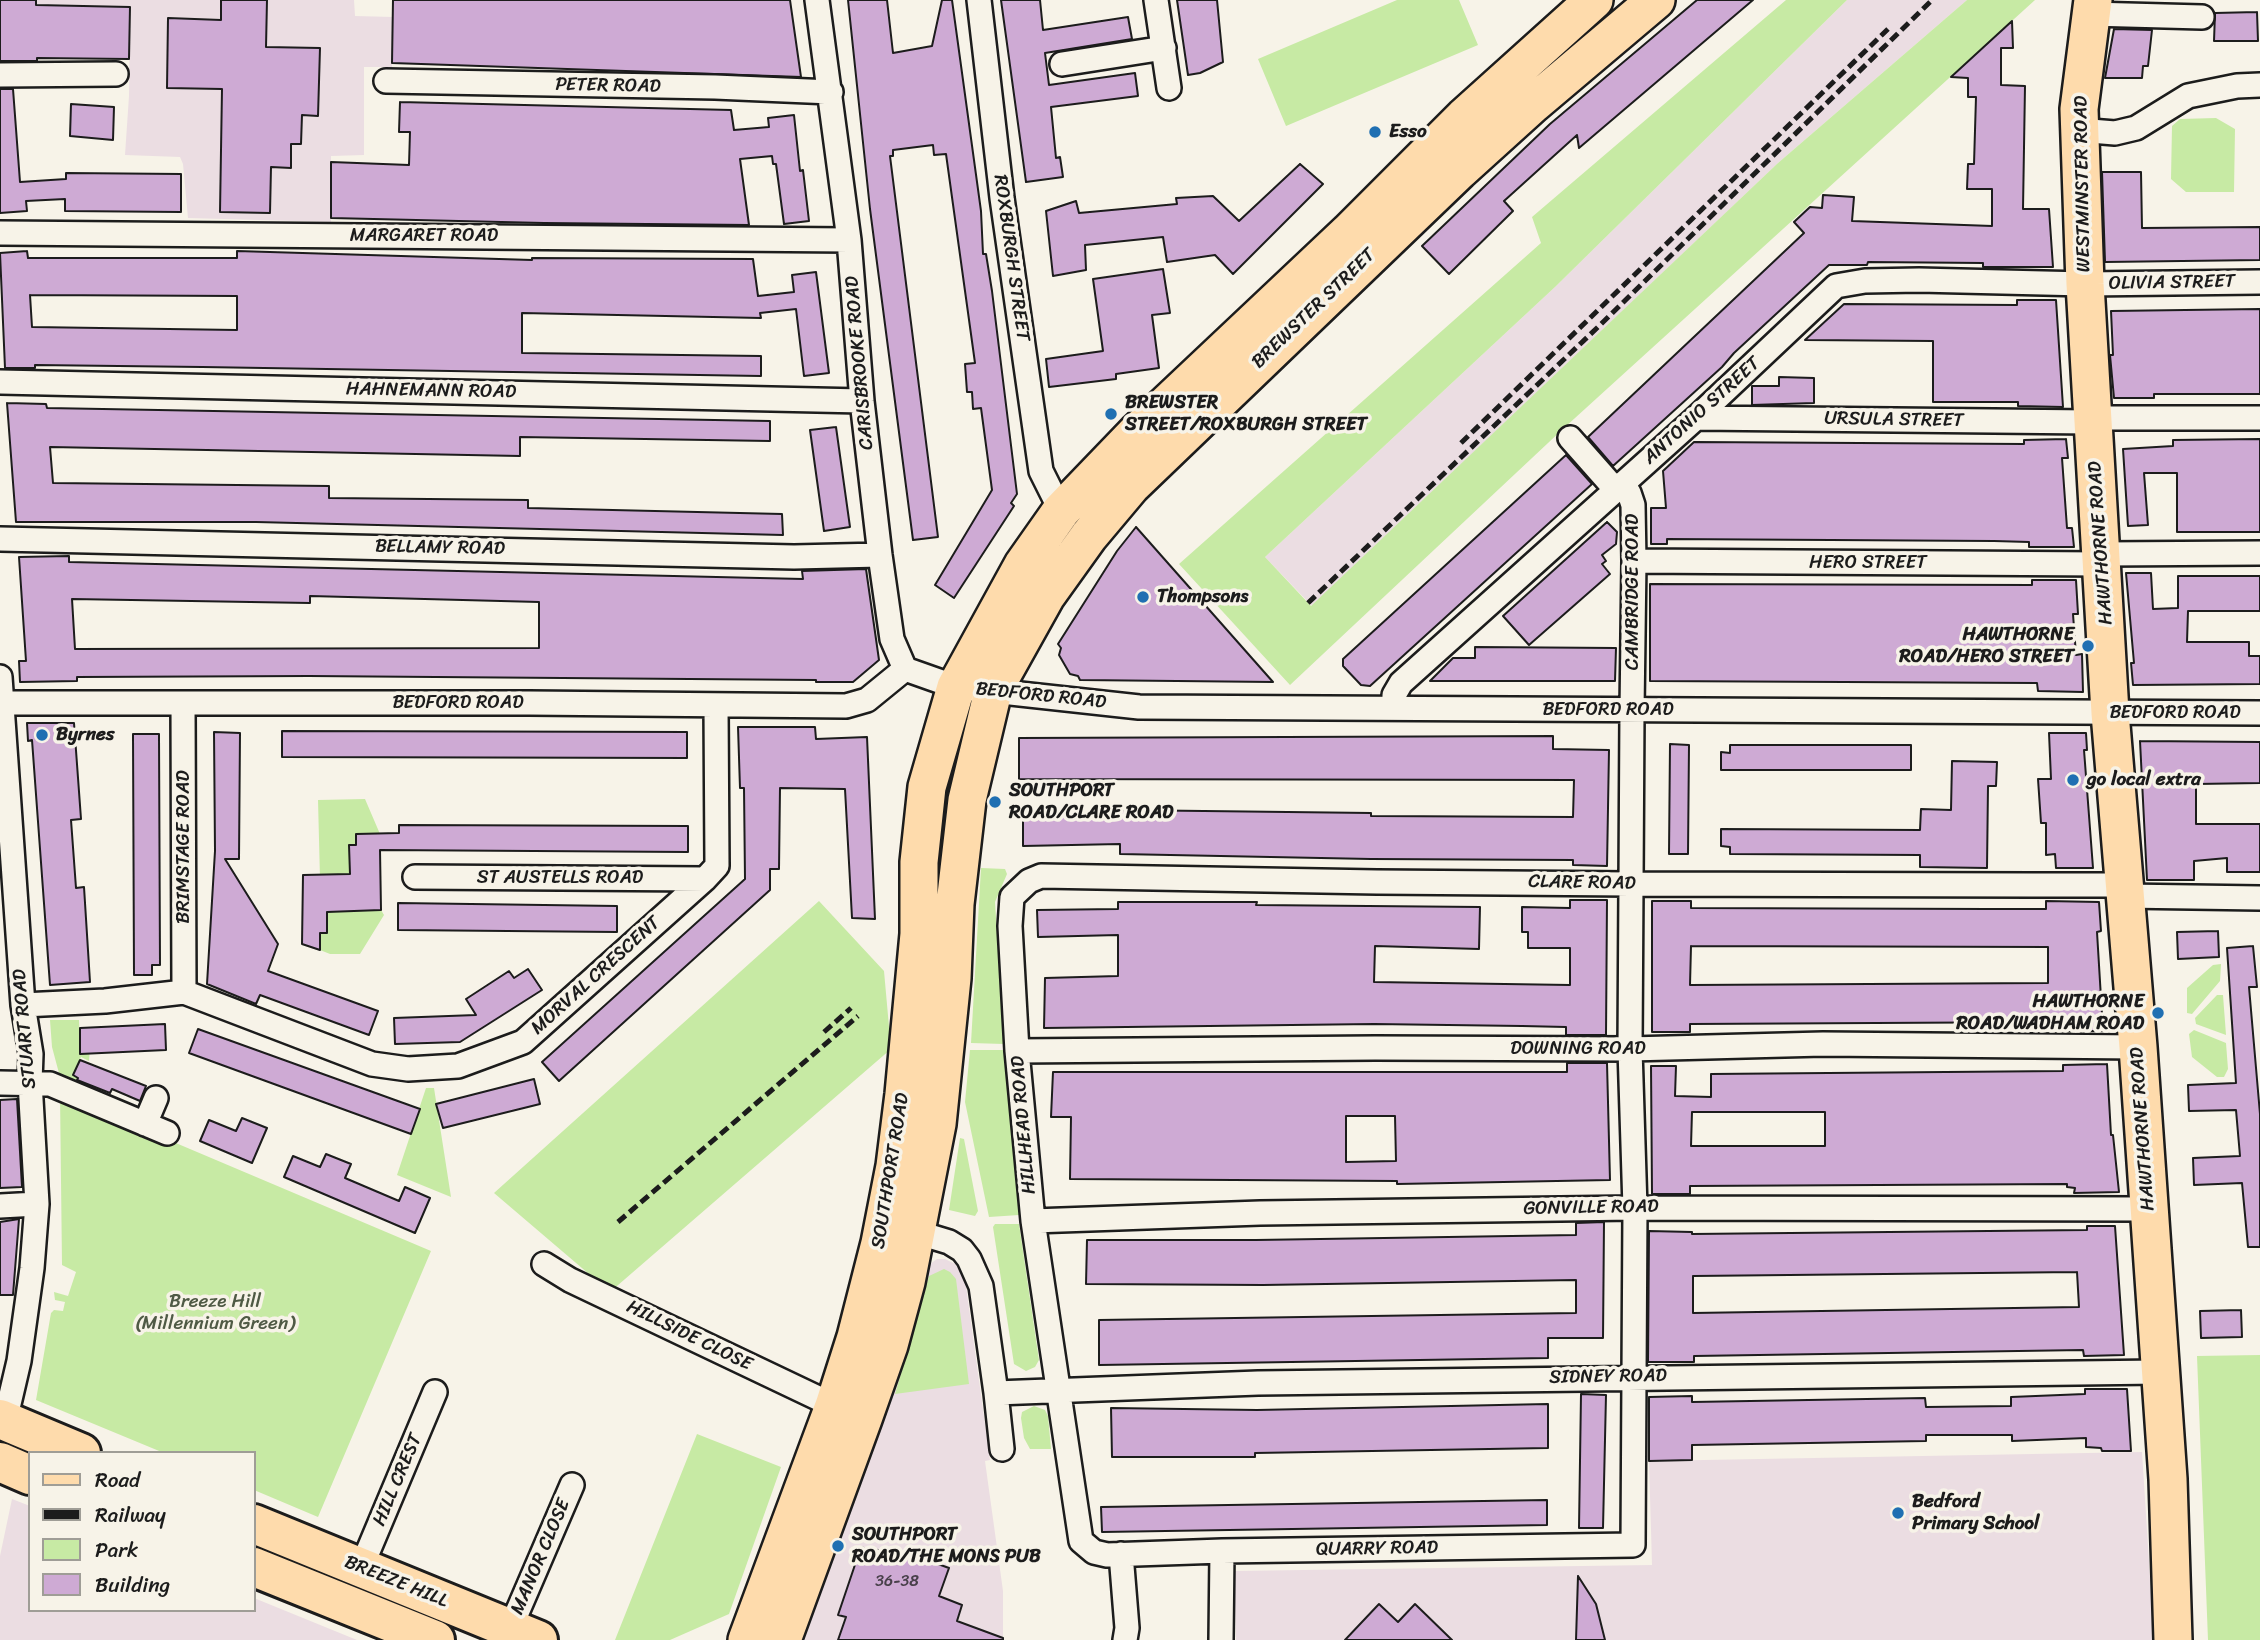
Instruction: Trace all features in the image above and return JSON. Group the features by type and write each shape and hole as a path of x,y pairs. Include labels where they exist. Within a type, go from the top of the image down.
{"highway":[{"path":"3,1420 76,1451"},
{"path":"0,1462 28,1474"},
{"name":"BREEZE HILL","path":"256,1525 524,1635"},
{"name":"BREEZE HILL","path":"256,1568 435,1640"}],"main road":[{"name":"BREWSTER STREET","path":"956,687 1023,565 1061,510 1137,432 1349,232 1464,117 1594,0"},
{"name":"BREWSTER STREET","path":"993,691 1046,596 1088,536 1131,486 1460,170 1656,0"},
{"name":"WESTMINSTER ROAD","path":"2084,284 2078,109 2092,7"},
{"name":"HAWTHORNE ROAD","path":"2084,284 2103,559 2110,712 2138,1047 2168,1479 2173,1640"},
{"name":"SOUTHPORT ROAD","path":"765,1637 849,1412 889,1345 906,1282 895,1166 919,934 919,862 927,786 956,687"},
{"name":"SOUTHPORT ROAD","path":"899,1230 937,1124 952,978 955,904 967,800 993,691"}],"street":[{"name":"CARISBROOKE ROAD","path":"817,0 849,240 862,401 880,555 892,639 905,669"},
{"name":"ROXBURGH STREET","path":"979,0 1002,198 1041,471 1061,510"},
{"path":"1156,0 1169,88"},
{"path":"2092,7 2202,16"},
{"path":"1062,64 1164,48"},
{"path":"0,75 116,75"},
{"name":"PETER ROAD","path":"386,81 715,87 831,92"},
{"path":"2078,130 2115,133 2136,128 2188,96 2237,86 2260,85"},
{"name":"MARGARET ROAD","path":"0,233 849,240"},
{"name":"ANTONIO STREET","path":"1395,708 1394,695 1401,683 1696,418 1836,286 1865,281 1919,280 2084,284"},
{"name":"OLIVIA STREET","path":"2084,284 2260,282"},
{"name":"HAHNEMANN ROAD","path":"0,382 862,401"},
{"name":"URSULA STREET","path":"1696,418 2260,418"},
{"path":"1570,438 1618,486"},
{"name":"CAMBRIDGE ROAD","path":"1618,486 1629,493 1633,505 1634,561 1630,1049 1635,1208 1633,1545"},
{"name":"BELLAMY ROAD","path":"0,538 794,557 880,555"},
{"name":"HERO STREET","path":"1634,561 2103,559 2260,554"},
{"path":"905,669 956,687"},
{"name":"BEDFORD ROAD","path":"1,704 529,703 846,706 867,700 905,669"},
{"name":"STUART ROAD","path":"0,677 10,963 23,1005 31,1054 30,1082 37,1204 32,1268 19,1361 3,1420"},
{"name":"BEDFORD ROAD","path":"956,687 1139,707 2260,713"},
{"name":"BRIMSTAGE ROAD","path":"183,703 184,992"},
{"name":"MORVAL CRESCENT","path":"23,1005 105,1001 184,992 372,1064 408,1069 458,1066 523,1042 717,866 716,706"},
{"name":"CLARE ROAD","path":"1041,876 2124,891 2260,898"},
{"name":"HILLHEAD ROAD","path":"1041,876 1022,885 1012,897 1010,906 1017,1051 1033,1221 1056,1390 1081,1541 1094,1552 1121,1555"},
{"name":"ST AUSTELLS ROAD","path":"415,877 705,879"},
{"name":"DOWNING ROAD","path":"1017,1051 1630,1049 1824,1044 2138,1047"},
{"path":"0,1083 50,1084 167,1133"},
{"path":"145,1124 156,1098"},
{"path":"0,1206 37,1204"},
{"name":"GONVILLE ROAD","path":"1033,1221 1260,1213 1635,1208 2149,1209"},
{"path":"899,1230 949,1242 962,1250 975,1269 981,1286 1002,1449"},
{"name":"HILLSIDE CLOSE","path":"544,1264 570,1280 849,1412"},
{"name":"SIDNEY ROAD","path":"1056,1390 1258,1383 2160,1372"},
{"path":"996,1393 1056,1390"},
{"name":"HILL CREST","path":"361,1568 435,1392"},
{"name":"MANOR CLOSE","path":"524,1635 572,1485"},
{"name":"QUARRY ROAD","path":"1121,1555 1633,1545"},
{"path":"1221,1640 1222,1551"},
{"path":"1121,1555 1127,1628 1125,1640"}],"shaded area":[{"path":"36,0 354,0 355,16 393,17 392,67 364,67 364,155 331,156 331,222 188,218 180,157 125,155 130,7 36,5"},
{"path":"1847,0 1967,0 1778,163 1312,606 1265,557 1555,287"},
{"path":"937,1259 945,1259 955,1264 965,1279 990,1460 985,1461 1003,1591 1003,1640 797,1640 922,1270"},
{"name":"Bedford Primary School","path":"2142,1452 2154,1640 1236,1640 1234,1571 1652,1565 1649,1461"},
{"path":"12,1499 28,1505 28,1612 256,1612 256,1599 357,1640 0,1640 0,1556"}],"green space":[{"path":"1397,0 1459,0 1478,45 1286,126 1258,59"},
{"path":"1786,0 1847,0 1555,287 1265,557 1311,606 1778,163 1967,0 2035,0 1564,428 1290,685 1179,564 1541,243 1532,217"},
{"path":"2216,118 2235,129 2234,192 2186,192 2171,179 2172,126 2180,119"},
{"path":"365,799 383,841 349,845 357,911 381,910 384,915 360,954 330,954 320,950 320,933 327,933 327,919 321,918 318,800"},
{"path":"981,868 1005,869 1007,874 995,902 1004,1044 971,1043"},
{"path":"819,901 884,971 891,1049 610,1292 494,1193"},
{"path":"2221,964 2220,981 2192,1014 2187,1013 2187,988 2213,965"},
{"path":"2217,995 2223,995 2226,1035 2196,1024 2195,1018"},
{"path":"50,1020 79,1020 80,1047 90,1047 89,1061 81,1057 73,1075 78,1078 74,1087 60,1077 52,1047"},
{"path":"2194,1030 2226,1043 2228,1069 2224,1077 2217,1077 2192,1057 2189,1034"},
{"path":"970,1050 1006,1050 1019,1215 989,1217 965,1102"},
{"path":"426,1088 434,1088 451,1197 397,1175"},
{"name":"Breeze Hill (Millennium Green)","path":"60,1094 431,1251 318,1517 256,1491 256,1451 159,1451 36,1400 51,1313 54,1310 63,1311 65,1302 55,1300 54,1292 68,1296 76,1272 62,1265"},
{"path":"960,1138 964,1139 978,1211 975,1216 949,1210"},
{"path":"995,1224 1019,1224 1039,1360 1035,1367 1026,1371 1014,1364 993,1227"},
{"path":"944,1269 956,1279 969,1384 895,1394 929,1276"},
{"path":"2260,1355 2260,1640 2208,1640 2197,1356"},
{"path":"1034,1406 1045,1410 1048,1416 1051,1449 1030,1449 1024,1438 1022,1412"},
{"path":"697,1434 781,1467 729,1614 670,1640 615,1640"}],"building":[{"path":"0,0 36,0 36,5 130,7 129,59 37,58 37,61 0,61"},
{"path":"221,0 267,0 266,47 320,48 318,116 302,115 301,144 291,144 291,168 271,167 270,213 220,212 222,89 167,88 168,18 221,20"},
{"path":"393,0 790,0 801,77 392,63"},
{"path":"848,0 887,0 893,53 932,46 942,0 952,0 981,211 983,254 986,254 992,291 1017,494 1011,503 1014,506 954,598 935,585 992,490 981,408 973,409 972,392 967,392 965,364 975,363 946,154 934,155 933,145 893,150 893,156 890,156 938,537 913,540 870,209"},
{"path":"1001,0 1040,0 1043,30 1128,17 1132,39 1045,53 1049,85 1135,73 1138,96 1051,107 1056,158 1060,157 1063,177 1026,182"},
{"path":"1177,0 1217,0 1223,62 1200,73 1188,75"},
{"path":"1697,0 1753,0 1579,148 1577,135 1504,201 1513,211 1449,274 1422,246 1550,124"},
{"path":"2257,12 2258,41 2214,41 2215,13"},
{"path":"2012,21 2013,48 2001,48 2001,85 2025,86 2023,209 2049,209 2053,267 1983,267 1983,263 1868,262 1867,265 1829,265 1613,466 1588,437 1804,233 1794,222 1810,207 1822,208 1823,195 1854,197 1852,221 1992,226 1992,189 1967,189 1968,164 1974,164 1976,97 1968,97 1968,78 1951,77"},
{"path":"2114,29 2152,30 2148,66 2143,66 2142,78 2105,78"},
{"path":"0,89 13,89 20,182 66,179 66,173 181,174 181,212 65,211 65,199 26,201 27,211 0,213"},
{"path":"400,102 731,110 734,130 769,127 768,118 794,115 809,221 784,224 776,164 773,164 772,156 740,159 749,225 331,218 331,162 409,165 410,132 399,132"},
{"path":"71,104 114,107 113,140 70,136"},
{"path":"1300,164 1323,184 1233,274 1215,255 1167,262 1163,237 1085,245 1086,270 1053,276 1046,211 1076,201 1079,213 1177,204 1176,198 1213,196 1239,221"},
{"path":"2102,172 2141,172 2142,228 2260,227 2260,260 2105,262"},
{"path":"27,251 28,258 237,258 237,251 532,260 753,259 758,296 794,292 792,275 816,272 829,373 804,376 796,309 760,313 761,318 522,313 522,353 761,356 761,376 35,365 35,368 5,368 0,253","holes":["30,295 237,296 237,330 32,327"]},
{"path":"1163,269 1170,313 1152,315 1159,368 1116,374 1116,379 1049,387 1046,359 1103,351 1093,279"},
{"path":"2017,300 2056,300 2063,407 2018,406 2018,402 1933,402 1933,341 1805,340 1844,304 2017,305"},
{"path":"2260,309 2260,394 2154,394 2154,398 2114,398 2110,355 2113,355 2111,311"},
{"path":"1779,377 1814,378 1814,403 1752,405 1752,386 1779,386"},
{"path":"7,403 46,404 47,408 770,421 770,441 520,437 520,456 50,447 53,483 329,486 329,498 528,500 528,508 782,514 783,535 256,522 16,522"},
{"path":"836,427 850,527 824,531 810,430"},
{"path":"2066,439 2068,458 2062,458 2067,528 2072,528 2074,547 2029,547 2029,542 1994,541 1667,539 1667,544 1651,544 1651,508 1666,508 1663,471 1694,442 2024,444 2024,440"},
{"path":"2260,439 2260,532 2177,532 2177,473 2144,473 2148,525 2128,526 2123,449 2173,446 2173,440"},
{"path":"1566,455 1592,484 1370,686 1361,685 1343,666 1343,659"},
{"path":"1607,522 1617,532 1616,544 1602,555 1606,561 1602,564 1610,574 1529,645 1503,616"},
{"name":"Thompsons","path":"1136,527 1273,682 1080,680 1078,676 1070,674 1059,655 1061,648 1058,644 1117,551"},
{"path":"69,556 69,562 803,579 802,571 866,569 879,660 853,682 309,676 77,677 77,681 20,682 19,661 26,661 19,557","holes":["310,596 539,602 539,648 75,649 72,599 310,603"]},
{"path":"2126,573 2151,573 2153,609 2178,608 2178,576 2260,576 2260,611 2188,611 2187,642 2249,642 2249,656 2260,656 2260,684 2133,685 2131,663 2134,663"},
{"path":"2032,580 2076,580 2078,614 2073,614 2076,655 2082,654 2083,692 2038,691 2037,683 1650,681 1650,584 2032,585"},
{"path":"1475,647 1616,648 1615,681 1430,681 1453,658 1475,658"},
{"path":"27,723 74,723 81,819 71,820 76,888 84,887 90,982 50,985 32,740 28,741"},
{"path":"738,727 815,727 816,739 867,737 875,919 852,918 845,789 780,788 779,869 770,869 770,890 559,1081 542,1062 745,879 744,788 740,788"},
{"path":"282,731 687,732 687,758 282,757"},
{"path":"214,732 240,733 239,859 225,859 278,944 268,971 378,1011 369,1035 260,995 256,1004 207,984 215,851"},
{"path":"2049,733 2086,733 2087,750 2084,750 2093,868 2056,868 2055,854 2046,855 2046,823 2041,823 2038,779 2051,779"},
{"path":"133,734 159,734 160,965 152,965 152,975 134,975"},
{"path":"1553,736 1553,749 1609,750 1607,866 1573,865 1573,860 1120,854 1120,844 1023,846 1023,816 1120,814 1120,810 1371,813 1371,816 1573,817 1574,780 1019,779 1019,738"},
{"path":"2140,741 2260,742 2260,783 2196,784 2196,824 2260,824 2260,872 2227,872 2227,858 2194,861 2194,880 2147,880"},
{"path":"1670,744 1689,745 1688,854 1669,854"},
{"path":"1730,745 1911,745 1911,770 1721,770 1721,752 1730,753"},
{"path":"1952,761 1997,762 1996,786 1988,786 1987,868 1920,867 1920,855 1730,854 1730,847 1721,846 1721,829 1920,830 1921,809 1951,810"},
{"path":"399,825 688,826 688,852 380,850 381,910 327,912 327,933 320,933 320,950 302,944 303,875 350,874 349,845 356,845 356,834 399,833"},
{"path":"1570,900 1607,900 1606,1035 1566,1035 1566,1027 1374,1024 1044,1028 1045,978 1118,976 1118,935 1038,937 1037,910 1118,909 1118,902 1480,907 1479,949 1375,946 1374,982 1570,985 1570,948 1528,948 1528,932 1522,932 1522,907 1570,908"},
{"path":"1652,901 1691,901 1691,908 1987,909 2046,909 2046,901 2099,902 2101,931 2097,932 2103,1031 2060,1031 2060,1022 1690,1024 1690,1032 1652,1032","holes":["1691,946 2048,947 2048,983 1690,985"]},
{"path":"398,903 617,906 617,932 398,930"},
{"path":"2218,931 2219,957 2178,959 2177,932"},
{"path":"2253,946 2257,987 2249,987 2260,1114 2260,1247 2248,1247 2242,1183 2194,1185 2193,1158 2240,1156 2236,1110 2189,1111 2188,1085 2236,1083 2227,948"},
{"path":"528,969 542,990 460,1042 395,1044 394,1018 476,1015 466,999 509,971 514,978"},
{"path":"165,1024 166,1050 80,1054 80,1028"},
{"path":"198,1029 420,1109 411,1134 189,1053"},
{"path":"80,1060 146,1086 140,1101 112,1089 110,1093 77,1080 73,1075"},
{"path":"1567,1063 1607,1063 1610,1180 1397,1184 1397,1181 1070,1179 1071,1117 1051,1117 1053,1072 1567,1072","holes":["1346,1116 1395,1116 1396,1161 1346,1162"]},
{"path":"2107,1064 2111,1135 2119,1192 2074,1193 2075,1188 2067,1187 2067,1184 1690,1186 1690,1194 1652,1194 1651,1066 1676,1066 1675,1096 1711,1097 1711,1074 2063,1071 2063,1065","holes":["1692,1112 1825,1112 1825,1146 1691,1146"]},
{"path":"534,1079 540,1104 443,1128 436,1104"},
{"path":"17,1099 22,1187 0,1188 0,1100"},
{"path":"242,1118 267,1128 252,1163 200,1141 209,1120 236,1131"},
{"path":"326,1154 351,1164 345,1178 399,1201 405,1187 430,1198 415,1233 284,1177 293,1156 320,1167"},
{"path":"19,1219 13,1295 0,1295 0,1222"},
{"path":"1604,1222 1603,1338 1548,1338 1548,1358 1099,1365 1099,1320 1576,1313 1576,1280 1263,1285 1086,1284 1087,1240 1576,1235 1576,1223"},
{"path":"2087,1226 2115,1226 2124,1355 2084,1356 2083,1350 1694,1356 1694,1362 1648,1362 1649,1231 1692,1234 2087,1230","holes":["2077,1272 2079,1307 1693,1313 1693,1276"]},
{"path":"2241,1310 2242,1337 2201,1338 2200,1311"},
{"path":"2085,1389 2127,1389 2131,1451 2102,1451 2101,1448 2086,1447 2086,1438 2012,1441 2012,1435 1926,1435 1926,1441 1692,1445 1692,1460 1649,1461 1649,1397 1692,1396 1692,1402 1925,1398 1926,1407 2011,1406 2011,1397 2085,1394"},
{"path":"1581,1394 1606,1395 1603,1528 1579,1528"},
{"path":"1548,1404 1548,1448 1255,1453 1255,1457 1112,1457 1111,1408 1257,1410"},
{"path":"1547,1500 1547,1525 1102,1532 1101,1507"},
{"path":"861,1547 871,1551 872,1548 902,1559 905,1552 949,1568 939,1596 962,1605 957,1621 1003,1640 838,1640 846,1617 838,1615"},
{"path":"1578,1576 1596,1604 1605,1640 1576,1640"},
{"path":"1379,1604 1398,1622 1415,1604 1452,1640 1345,1640"}],"railway":[{"path":"1308,603 1598,327 1932,0"},
{"path":"1461,443 1888,29"},
{"path":"824,1032 851,1008"},
{"path":"618,1222 858,1016"}],"place":[{"name":"Esso","path":"1375,132"},
{"name":"BREWSTER STREET/ROXBURGH STREET","path":"1111,414"},
{"name":"Thompsons","path":"1143,597"},
{"name":"HAWTHORNE ROAD/HERO STREET","path":"2088,646"},
{"name":"Byrnes","path":"42,735"},
{"name":"go local extra","path":"2073,780"},
{"name":"SOUTHPORT ROAD/CLARE ROAD","path":"995,802"},
{"name":"HAWTHORNE ROAD/WADHAM ROAD","path":"2158,1013"},
{"name":"Bedford Primary School","path":"1898,1513"},
{"name":"SOUTHPORT ROAD/THE MONS PUB","path":"838,1546"}]}
